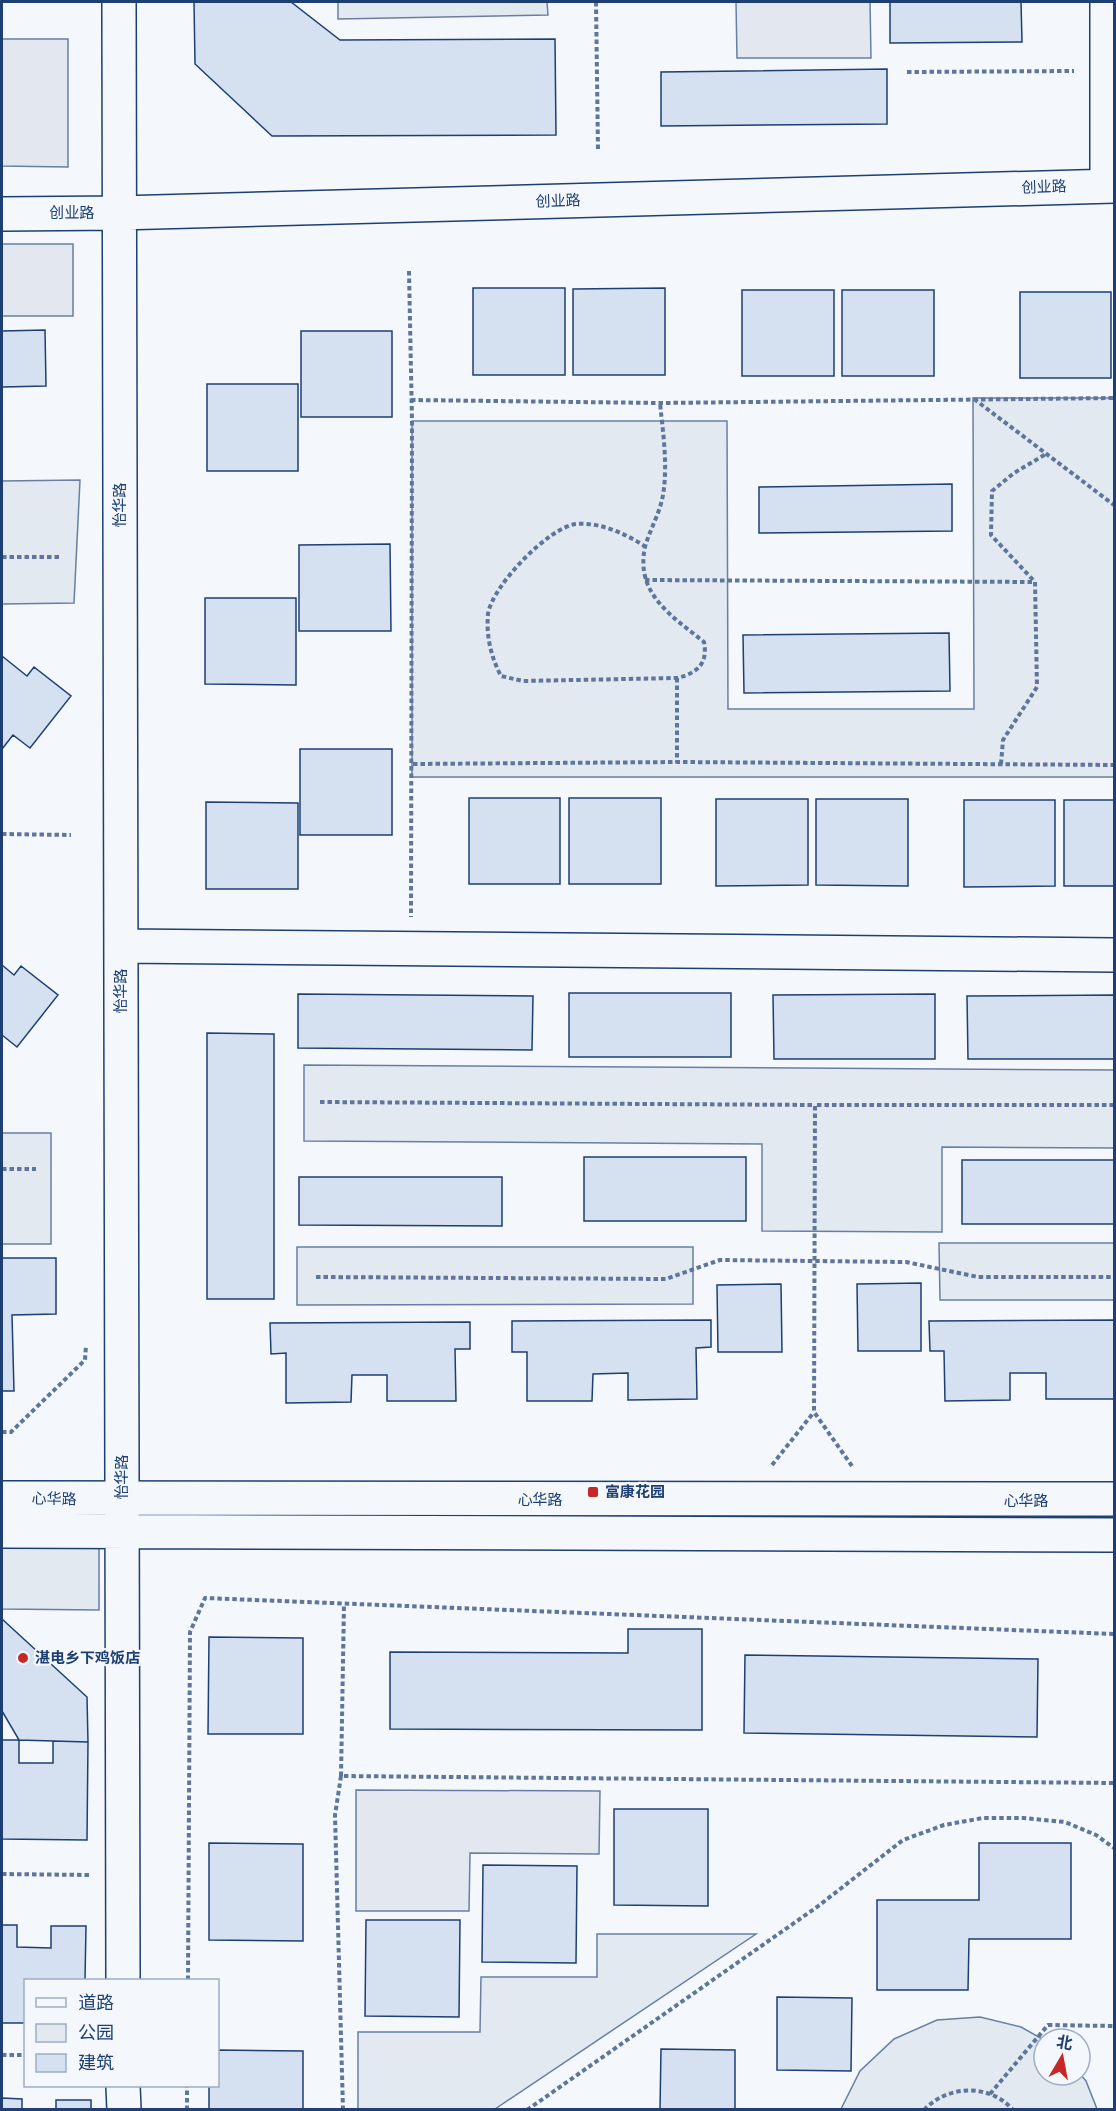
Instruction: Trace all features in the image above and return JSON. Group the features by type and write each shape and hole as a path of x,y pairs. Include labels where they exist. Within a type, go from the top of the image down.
{"street":[{"name":"怡华路","path":"118,2 123,1979"},
{"path":"1107,2 1111,185"},
{"name":"创业路","path":"2,214 119,213 1111,185"},
{"path":"121,946 1114,955"},
{"name":"心华路","path":"2,1498 122,1500 1114,1499"},
{"path":"2,1531 1114,1535"},
{"path":"123,2087 124,2109"}],"path":[{"path":"596,2 598,150"},
{"path":"907,72 1107,71"},
{"path":"409,271 411,948"},
{"path":"411,400 660,402 1114,398"},
{"path":"973,399 1114,505"},
{"path":"646,547 623,534 597,525 575,524 558,530 525,557 501,587 488,612 490,655 501,676 523,681 677,678 690,675 702,666 706,654 704,642 668,614 652,597 645,579 643,562 646,547 664,486 660,402"},
{"path":"1002,764 1003,740 1037,687 1035,582 991,535 992,490 1014,473 1046,454"},
{"path":"2,557 60,557"},
{"path":"645,579 1035,582"},
{"path":"677,678 677,762"},
{"path":"412,764 677,762 1114,765"},
{"path":"2,834 71,834"},
{"path":"320,1102 1114,1105"},
{"path":"815,1105 814,1412 877,1500"},
{"path":"2,1169 36,1169"},
{"path":"316,1277 666,1279 720,1260 906,1262 978,1277 1114,1277"},
{"path":"745,1500 814,1412"},
{"path":"188,1979 190,1632 205,1598 1114,1634"},
{"path":"343,2109 335,1815 340,1776 344,1604"},
{"path":"340,1776 1114,1783"},
{"path":"527,2109 817,1907 903,1840 944,1825 983,1818 1023,1818 1065,1822 1096,1835 1114,1848"},
{"path":"2,1874 123,1875"},
{"path":"990,2094 1048,2025 1114,2026"},
{"path":"2,2055 24,2055"},
{"path":"187,2109 188,2087"},
{"path":"924,2109 931,2102 949,2093 969,2090 990,2094 1013,2109"}],"green space":[{"path":"338,2 547,2 548,15 338,19"},
{"path":"973,398 1114,398 1114,777 412,777 412,421 727,421 728,709 974,709"},
{"path":"80,480 74,603 2,604 2,481"},
{"path":"304,1065 1114,1070 1114,1148 942,1147 942,1232 762,1231 762,1144 304,1141"},
{"path":"2,1133 51,1133 51,1244 2,1244"},
{"path":"939,1243 1114,1243 1114,1300 940,1300"},
{"path":"297,1247 693,1247 693,1304 297,1305"},
{"path":"2,1544 99,1545 99,1610 2,1609"},
{"path":"597,1934 756,1934 495,2109 358,2109 358,2032 480,2032 481,1977 597,1977"},
{"path":"980,2017 1021,2027 1032,2033 1032,2087 1088,2087 1097,2109 841,2109 860,2071 894,2039 937,2020"}],"shaded area":[{"path":"736,2 870,2 871,58 737,58"},
{"path":"2,39 68,39 68,167 2,166"},
{"path":"2,244 73,244 73,316 2,316"},
{"path":"356,1790 600,1791 599,1854 470,1853 469,1911 356,1911"}],"building":[{"path":"194,2 291,2 340,40 555,39 556,135 272,136 195,64"},
{"path":"890,2 1021,2 1022,42 890,43"},
{"path":"887,69 887,124 661,126 661,72"},
{"path":"473,288 565,288 565,375 473,375"},
{"path":"665,288 665,375 573,375 573,289"},
{"path":"742,290 834,290 834,376 742,376"},
{"path":"842,290 934,290 934,376 842,376"},
{"path":"1020,292 1111,292 1111,378 1020,378"},
{"path":"45,330 46,386 2,387 2,331"},
{"path":"301,331 392,331 392,417 301,417"},
{"path":"207,384 298,384 298,471 207,471"},
{"path":"952,484 952,531 759,533 759,487"},
{"path":"390,544 391,631 299,631 299,545"},
{"path":"205,598 296,598 296,685 205,684"},
{"path":"949,633 950,691 744,693 743,635"},
{"path":"2,656 27,676 34,667 71,696 30,748 13,735 2,749"},
{"path":"300,749 392,749 392,835 300,835"},
{"path":"469,798 560,798 560,884 469,884"},
{"path":"569,798 661,798 661,884 569,884"},
{"path":"716,799 808,799 808,885 716,886"},
{"path":"816,799 908,799 908,886 816,885"},
{"path":"964,800 1055,800 1055,886 964,887"},
{"path":"1064,800 1114,800 1114,886 1064,886"},
{"path":"206,802 298,803 298,889 206,889"},
{"path":"2,965 14,975 21,966 58,995 17,1047 2,1035"},
{"path":"569,993 731,993 731,1057 569,1057"},
{"path":"298,994 533,996 532,1050 298,1048"},
{"path":"935,994 935,1059 774,1059 773,995"},
{"path":"1114,995 1114,1059 968,1059 967,996"},
{"path":"207,1033 274,1034 274,1299 207,1299"},
{"path":"584,1157 746,1157 746,1221 584,1221"},
{"path":"962,1160 1114,1160 1114,1224 962,1224"},
{"path":"299,1177 502,1177 502,1226 299,1225"},
{"path":"2,1258 56,1258 56,1314 12,1315 14,1391 2,1391"},
{"path":"921,1283 921,1351 858,1351 857,1284"},
{"path":"781,1284 782,1352 718,1352 717,1285"},
{"path":"711,1320 711,1347 696,1348 697,1399 628,1400 628,1373 593,1374 592,1401 527,1401 527,1352 512,1352 512,1321"},
{"path":"1114,1320 1114,1399 1046,1399 1046,1373 1010,1373 1010,1400 945,1401 944,1351 930,1351 929,1321"},
{"path":"470,1322 470,1349 455,1349 456,1401 387,1401 387,1375 352,1375 351,1402 286,1403 286,1353 271,1354 270,1323"},
{"name":"湛电乡下鸡饭店","path":"2,1619 87,1697 88,1742 19,1740 2,1711"},
{"path":"628,1629 702,1629 702,1730 390,1729 390,1652 628,1653"},
{"path":"209,1637 303,1638 303,1734 208,1734"},
{"path":"745,1655 1038,1659 1037,1737 744,1733"},
{"path":"2,1740 19,1740 19,1763 53,1763 53,1741 88,1742 87,1840 2,1839"},
{"path":"614,1809 708,1809 708,1906 614,1905"},
{"path":"209,1843 303,1844 303,1941 209,1940"},
{"path":"979,1843 1071,1843 1071,1939 969,1939 968,1990 877,1990 877,1900 979,1900"},
{"path":"483,1865 577,1866 576,1963 482,1962"},
{"path":"366,1920 460,1920 459,2017 365,2016"},
{"path":"2,1925 17,1925 17,1947 51,1948 51,1926 86,1926 85,1979 24,1979 24,2023 2,2023"},
{"path":"777,1997 852,1998 851,2071 777,2070"},
{"path":"661,2049 735,2050 735,2110 660,2110"},
{"path":"219,2050 303,2051 303,2110 209,2110 209,2087 219,2087"},
{"path":"2,2098 22,2099 22,2110 2,2110"},
{"path":"56,2100 91,2100 91,2110 56,2110"}],"place":[{"name":"富康花园","path":"593,1492"},
{"name":"湛电乡下鸡饭店","path":"23,1658"}]}
